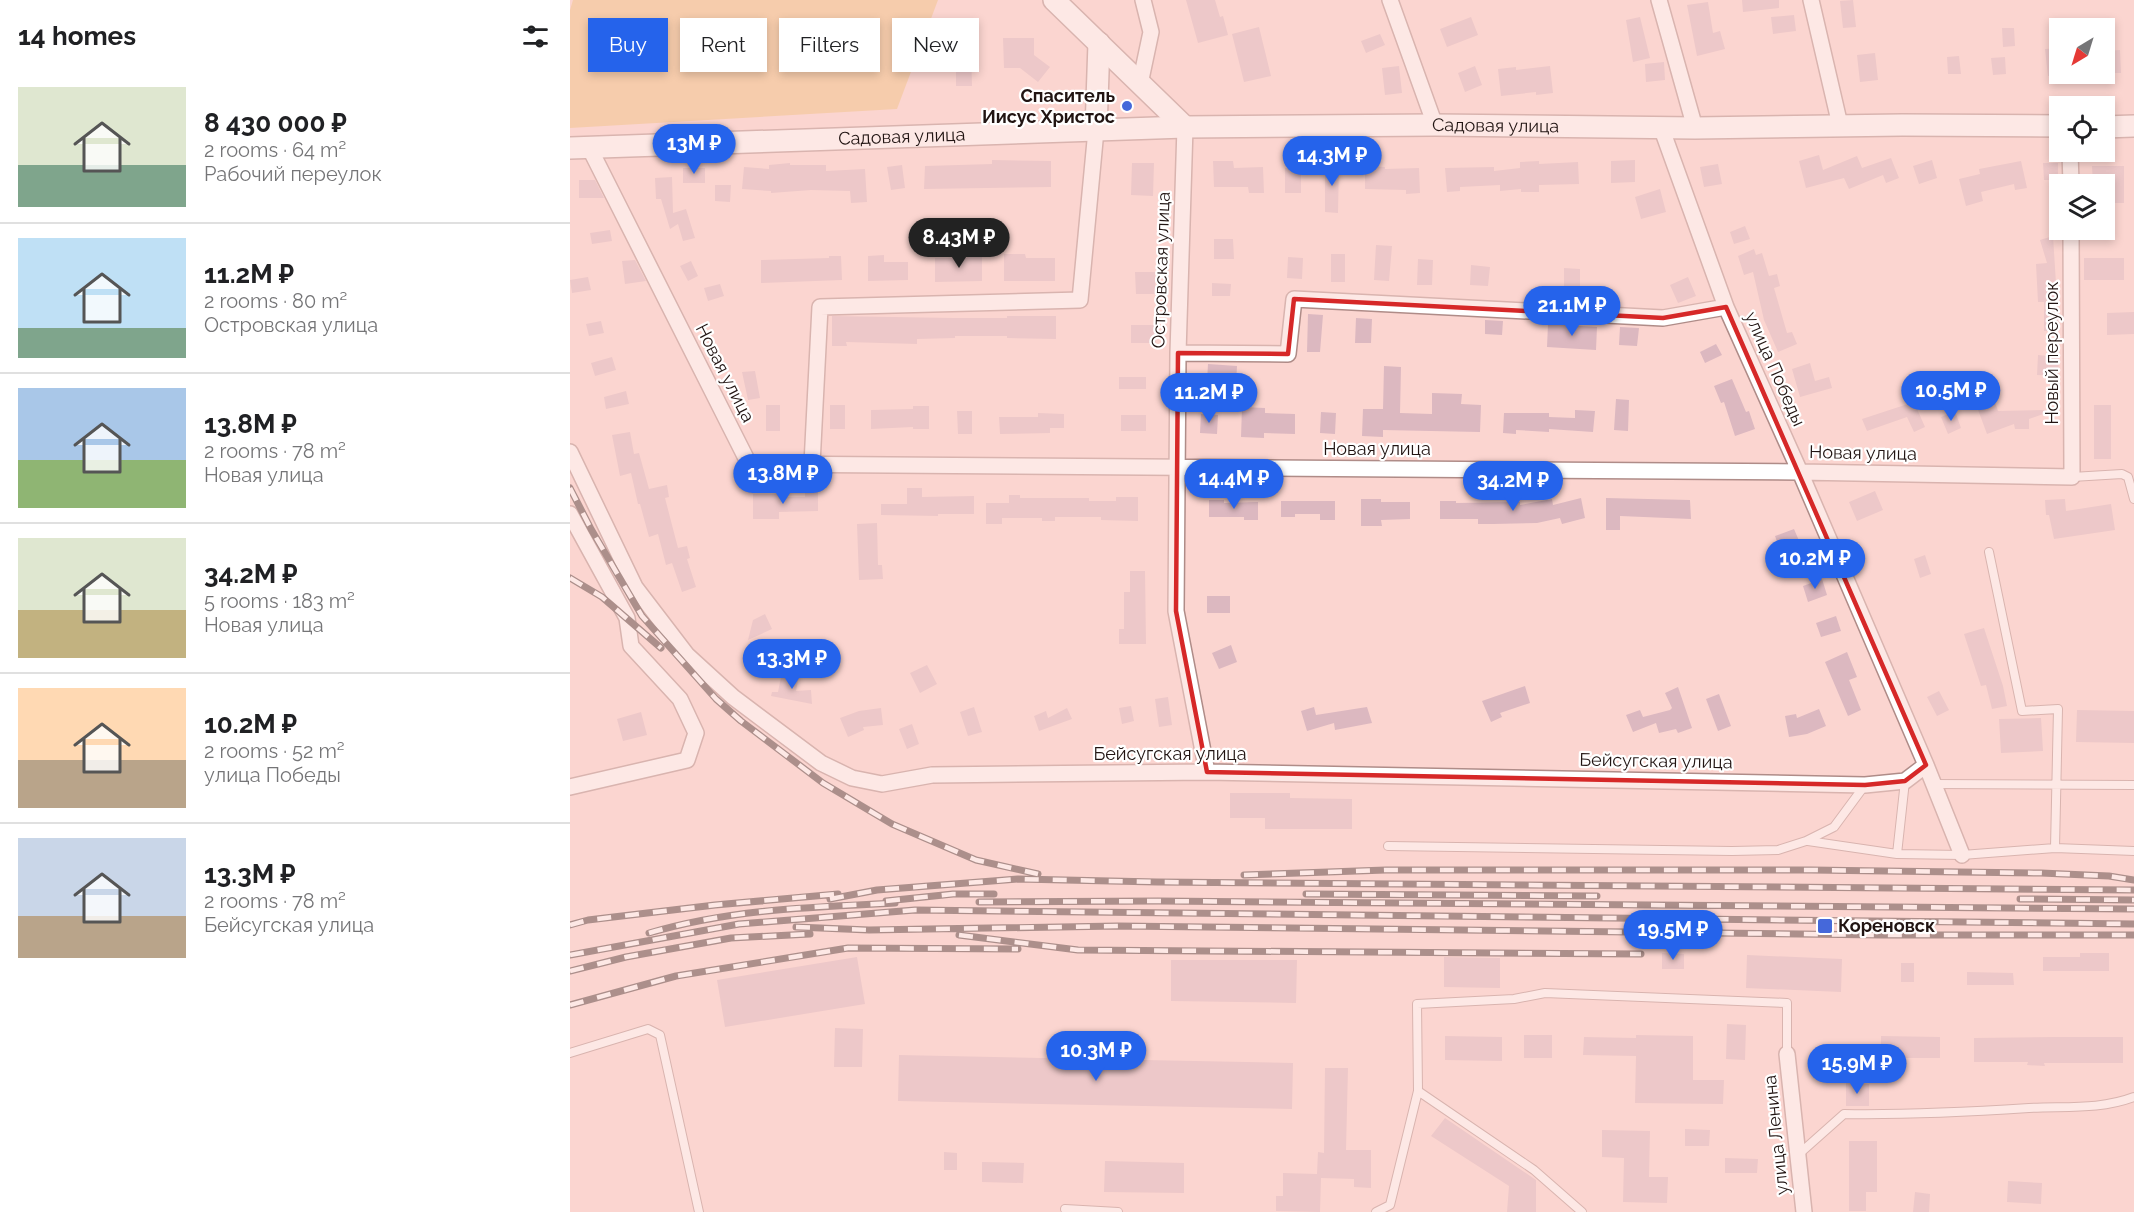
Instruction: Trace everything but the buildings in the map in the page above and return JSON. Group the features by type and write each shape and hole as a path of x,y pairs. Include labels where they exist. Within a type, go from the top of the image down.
{"street":[{"path":"1054,0 1185,127"},
{"path":"1140,84 1151,32 1143,0"},
{"path":"1390,0 1436,125"},
{"path":"1659,0 1695,128"},
{"path":"1811,0 1840,126"},
{"path":"812,464 820,307 1080,300 1096,130 1099,43"},
{"name":"Садовая улица","path":"579,148 1185,127 2049,126"},
{"path":"2115,127 2134,126"},
{"name":"Островская улица","path":"1185,127 1178,353 1176,611 1207,772"},
{"name":"улица Победы","path":"1661,127 1726,307 1800,472 1926,765 1962,855"},
{"name":"Новая улица","path":"579,148 749,464 1800,472 2072,477"},
{"name":"Новый переулок","path":"2071,240 2072,477"},
{"path":"1178,353 1288,354 1294,299 1663,318 1726,307"},
{"name":"Бейсугская улица","path":"570,452 635,587 687,655 734,697 821,763 852,778 882,784 932,775 1207,772 1865,785 1905,782"},
{"path":"570,514 627,618 631,646 680,699 696,733 687,760 570,787"},
{"path":"1905,782 1926,765"},
{"name":"улица Ленина","path":"1787,1054 1804,1212"}],"lane":[{"path":"2072,477 2122,474 2128,477 2134,499"},
{"path":"1989,552 2022,711 2058,709 2055,848"},
{"path":"1897,854 1905,782"},
{"path":"1934,784 2134,785"},
{"path":"1388,846 1732,852 1778,850 1806,841 1834,827 1865,785"},
{"path":"1806,841 1897,854 1962,855 2055,848 2134,851"},
{"path":"1376,1212 1390,1205 1418,1091 1417,1004 1514,999 1545,993 1787,1003 1787,1054"},
{"path":"570,1053 648,1029 660,1035 699,1212"},
{"path":"1418,1091 1534,1170 1582,1212"},
{"path":"1798,1155 1844,1114 1920,1114 2085,1107 2114,1104 2134,1097"},
{"path":"1065,1209 1118,1212"}],"highlighted area":[{"path":"1294,299 1663,318 1726,307 1926,765 1905,781 1865,785 1207,772 1176,611 1178,353 1288,354"}],"shaded area":[{"path":"573,0 938,0 931,18 892,18 892,72 911,72 897,109 570,128 570,10"}],"railway":[{"path":"570,488 642,616 716,699 741,721 823,783 892,824 976,860 1038,874"},
{"path":"570,578 602,597 661,648"},
{"path":"1244,875 1386,870 1811,870 2041,873 2109,876 2134,880"},
{"path":"830,899 877,890 1018,879 2134,890"},
{"path":"570,925 588,920 715,905 838,894"},
{"path":"886,901 953,894 994,894"},
{"path":"1306,894 1597,896"},
{"path":"2020,899 2134,900"},
{"path":"979,902 1158,901 2134,909"},
{"path":"649,933 710,919 771,910 895,903"},
{"path":"570,955 739,924 915,910 2134,924"},
{"path":"796,927 869,930 1118,926 1882,935 2134,935"},
{"path":"570,971 626,957 731,938 810,934"},
{"path":"959,935 1078,950 1641,954"},
{"path":"570,1005 676,976 848,948 1018,949"}],"place":[{"name":"Спаситель Иисус Христос","path":"1127,106"},
{"name":"Кореновск","path":"1825,926"}]}
